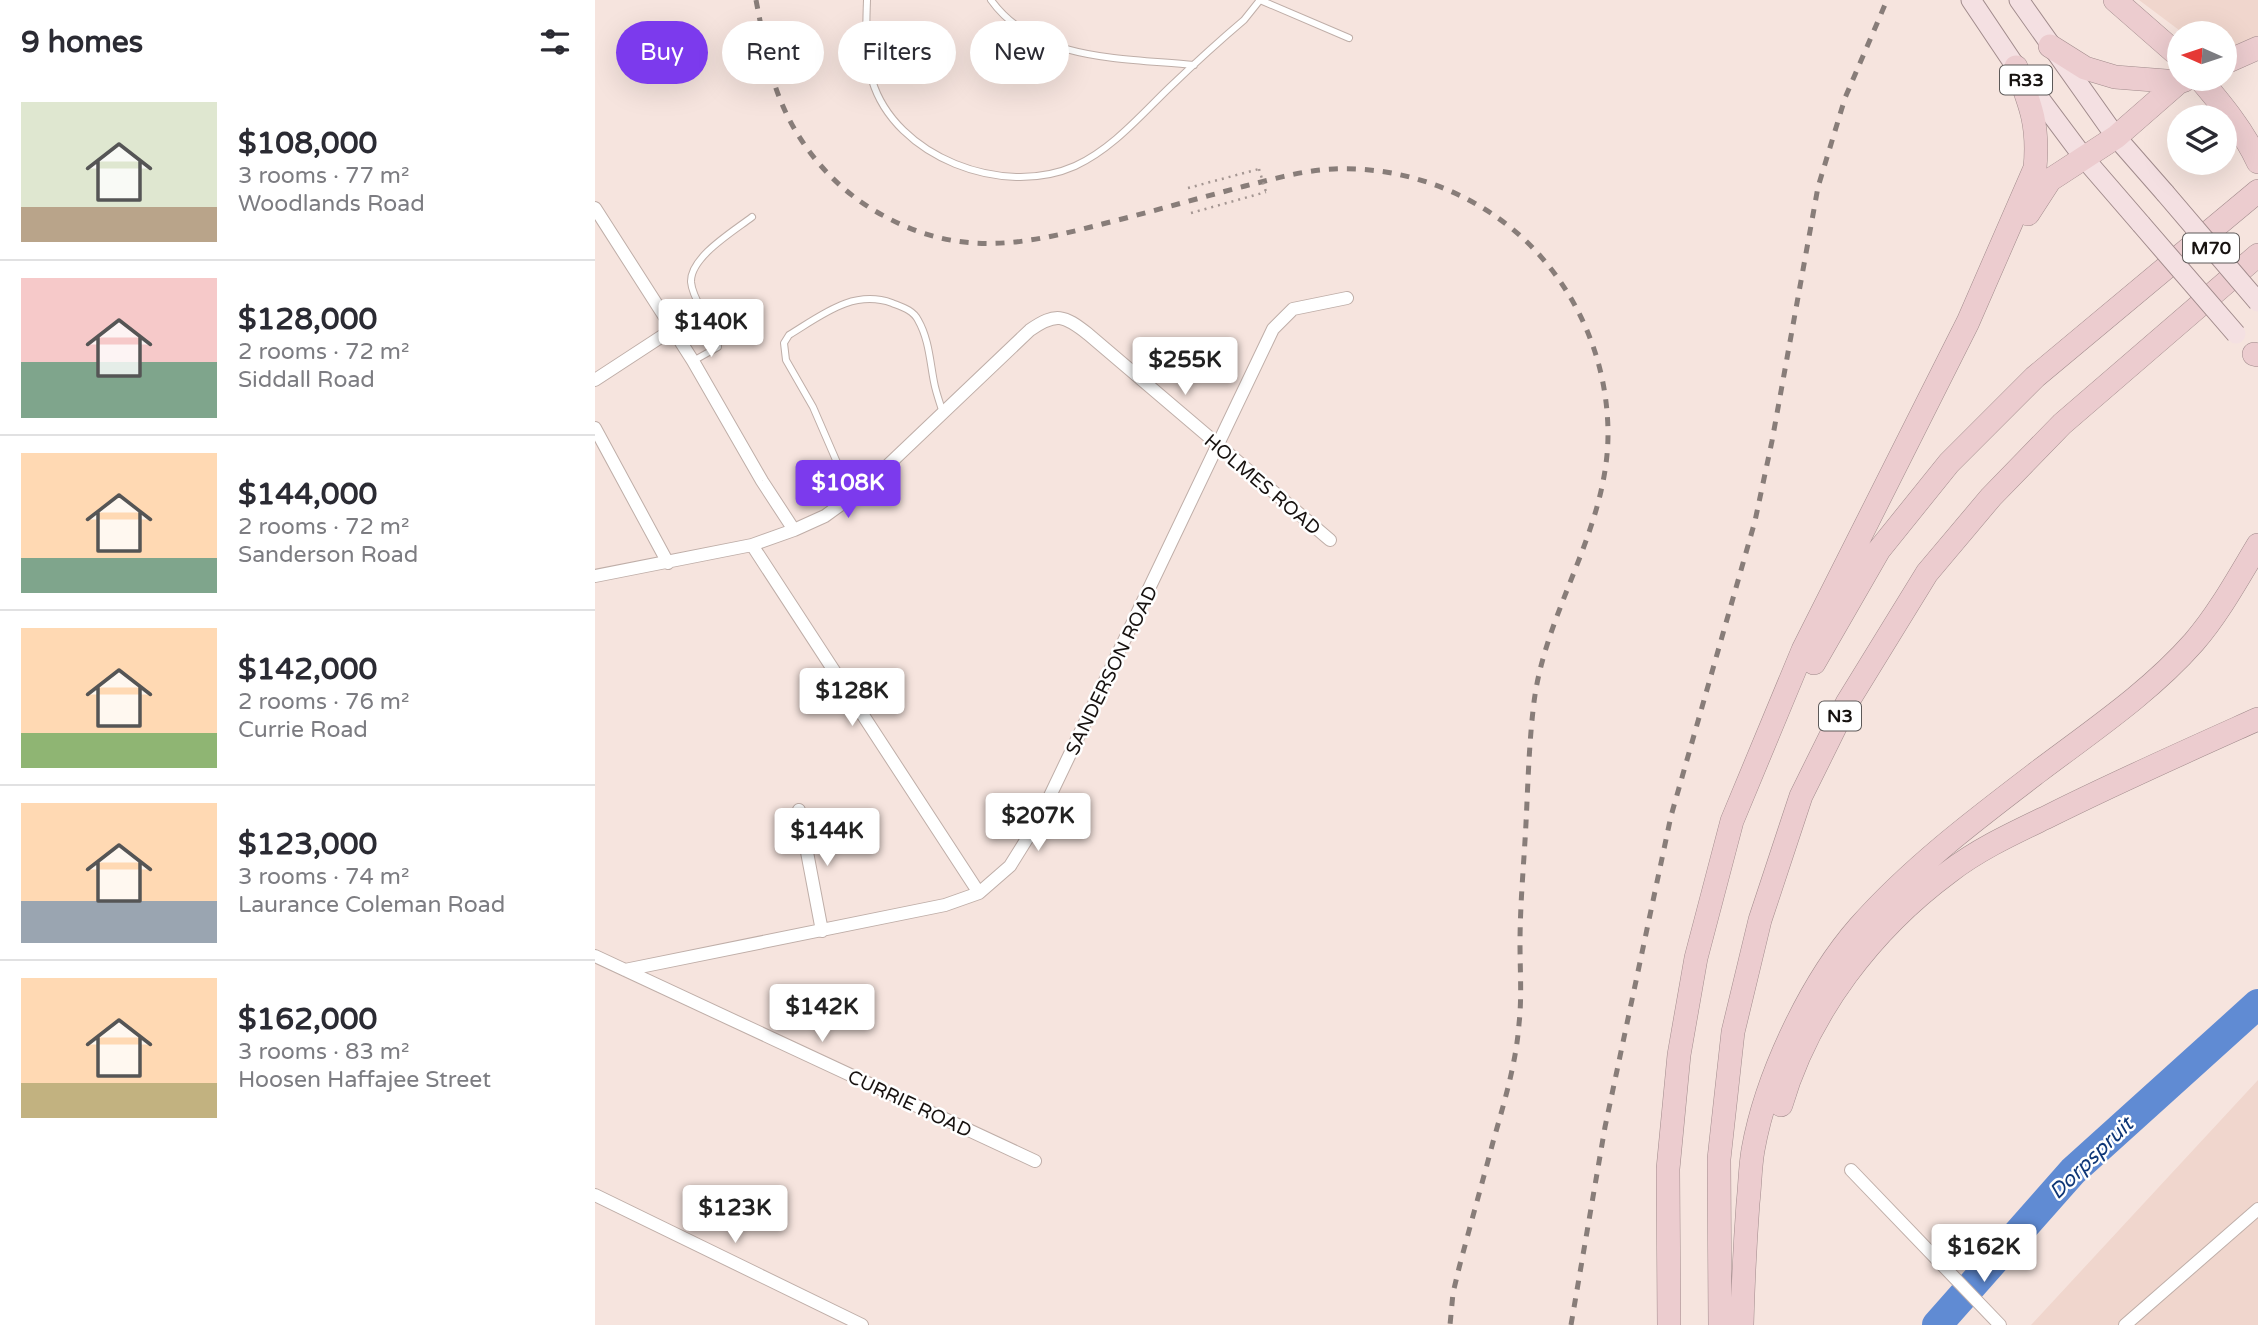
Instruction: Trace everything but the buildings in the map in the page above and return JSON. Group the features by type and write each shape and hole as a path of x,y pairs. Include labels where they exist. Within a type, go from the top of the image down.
{"highway":[{"path":"2115,0 2167,45"},
{"path":"2050,46 2085,68 2115,77 2167,79"},
{"path":"2237,57 2258,48"},
{"path":"1696,958 1732,821 1803,650 1985,286 2035,168 2037,142 2034,114 2016,67"},
{"path":"1985,286 2050,180 2116,137 2175,91"},
{"path":"2203,91 2228,111 2258,162"},
{"name":"N3","path":"1669,1325 1668,1169 1679,1055 1696,958 1740,823 1820,651 1879,550 1949,463 2035,377 2258,191"},
{"name":"N3","path":"1720,1325 1719,1160 1733,1032 1760,920 1801,796 1847,703 1927,573 1991,498 2063,424 2258,254"},
{"path":"1742,1325 1744,1249 1753,1151 1769,1090 1790,1038 1826,971 1857,929 1892,892 1979,817 2149,686 2193,643 2218,611 2258,545"},
{"path":"1744,1249 1766,1154 1784,1094 1812,1030 1847,972 1898,914 1949,872 1987,847 2097,792 2258,719"}],"main road":[{"name":"R33","path":"1971,0 2016,67 2084,158 2257,356"},
{"name":"R33","path":"2018,0 2116,137"},
{"name":"M70","path":"2116,137 2258,302"}],"street":[{"path":"595,208 694,361 762,481 794,530"},
{"name":"SANDERSON ROAD","path":"625,970 945,905 979,893 1010,866 1038,821 1273,329 1293,309 1347,298"},
{"name":"HOLMES ROAD","path":"943,413 1046,318 1070,320 1330,540"},
{"path":"595,380 673,329"},
{"path":"595,576 752,545 825,516 865,487 943,413"},
{"path":"595,428 668,563"},
{"path":"752,545 979,893"},
{"path":"799,810 822,931"},
{"name":"CURRIE ROAD","path":"595,956 1035,1161"},
{"path":"1851,1170 2000,1325"},
{"path":"595,1195 858,1324"},
{"path":"2125,1325 2258,1209"}],"lane":[{"path":"867,0 866,36 872,79 883,104 909,136 929,152 956,166 998,176 1036,177 1074,166 1112,142 1244,20 1260,0 1349,38"},
{"path":"991,0 996,8 1018,27 1037,38 1067,48 1100,55 1194,65"},
{"path":"996,8 1000,0"},
{"path":"694,361 717,346 718,337 694,293 691,281 694,270 700,259 753,217"},
{"path":"852,497 813,407 786,360 784,343 789,335 851,300 884,300 907,308 918,318 925,338 943,413"}],"path":[{"path":"1188,188 1259,169 1266,192 1191,212"}],"shaded area":[{"path":"2139,0 2258,0 2258,46 2237,48 2237,21 2167,21"},
{"path":"2258,1080 2258,1325 2031,1325"}],"waterway":[{"name":"Dorpspruit","path":"1937,1325 2073,1171 2258,1004"}],"railway":[{"path":"756,0 780,100 790,121 815,159 830,176 865,204 914,230 944,239 972,243 1028,240 1087,228 1300,173 1361,169 1387,172 1438,186 1485,210 1527,242 1545,262 1575,305 1595,353 1602,379 1608,431 1606,467 1588,535 1551,634 1534,702 1521,898 1520,1004 1515,1054 1453,1293 1450,1325"},
{"path":"1571,1325 1605,1127 1671,816 1755,521 1818,187 1845,98 1887,0"}]}
